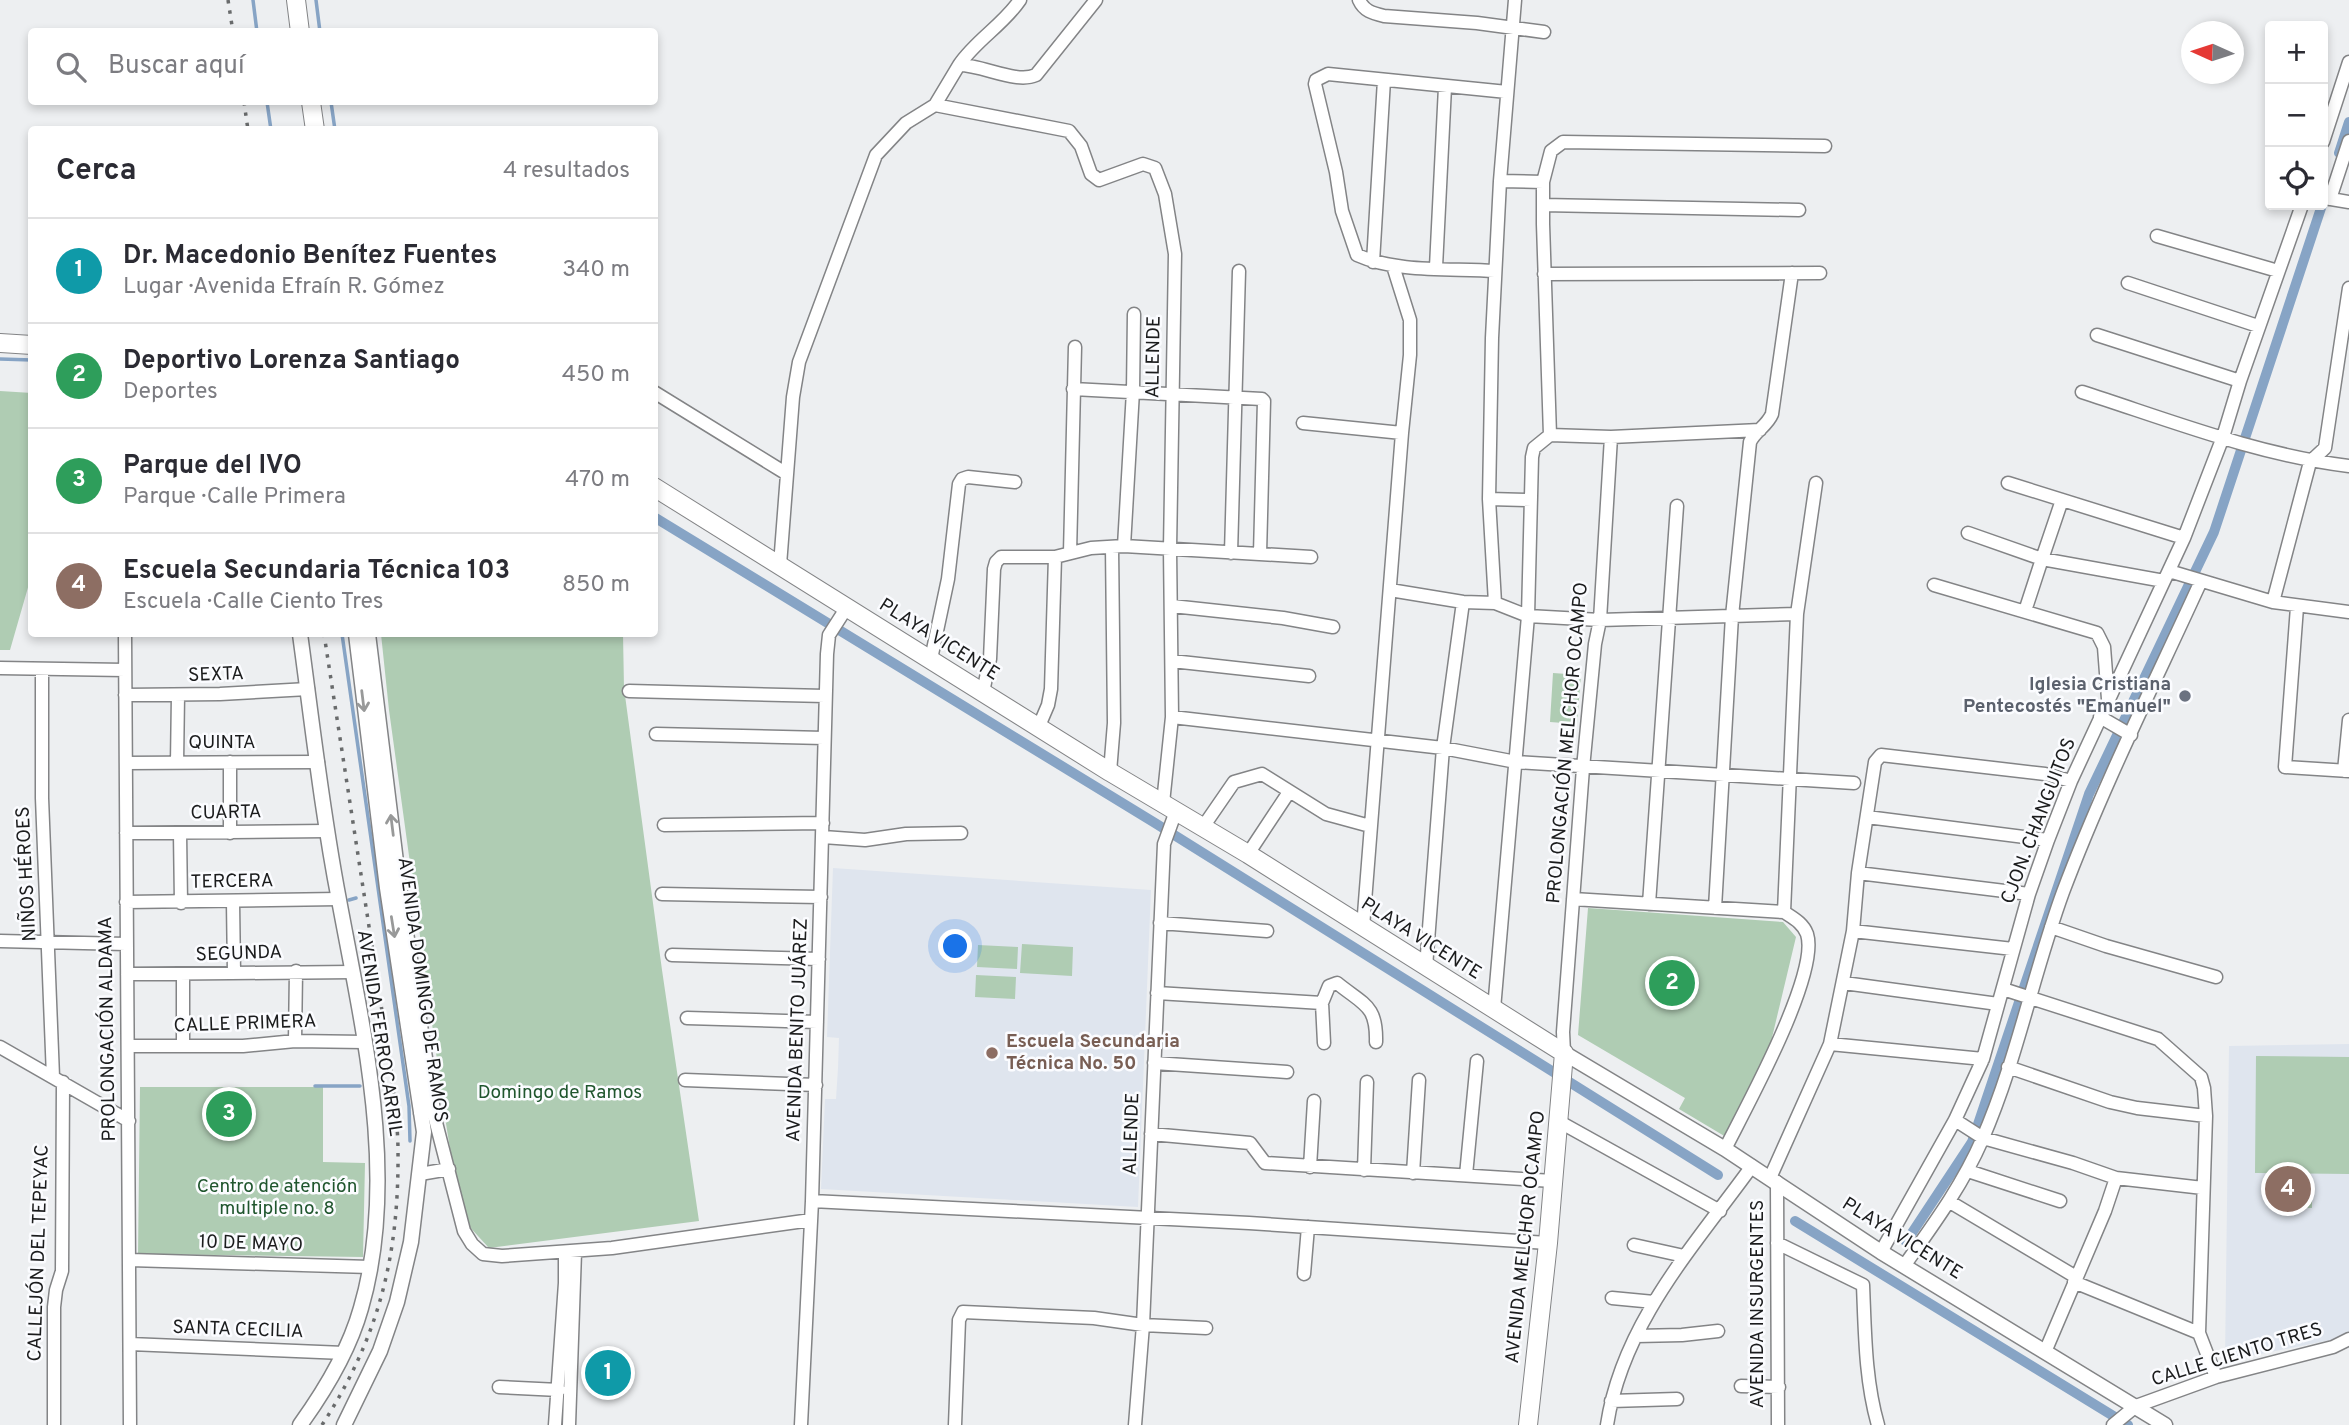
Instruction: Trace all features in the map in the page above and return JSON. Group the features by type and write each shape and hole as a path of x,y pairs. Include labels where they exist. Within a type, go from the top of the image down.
{"main road":[{"path":"296,0 300,28"},
{"path":"311,105 314,126"},
{"path":"0,331 28,332"},
{"path":"0,343 28,345"},
{"name":"PLAYA VICENTE","path":"658,489 780,565 843,613 931,659 1111,772 1170,813 1203,827 1248,854 1494,1009 1563,1061"},
{"name":"AVENIDA MELCHOR OCAMPO","path":"1528,1425 1548,1243 1563,1061"}],"street":[{"path":"780,565 793,397 799,362 876,155 906,122 934,105 972,48 1009,15 1020,0"},
{"path":"959,65 981,67 1028,79 1036,75 1096,0"},
{"path":"1359,0 1363,8 1384,16 1512,26 1544,32"},
{"path":"1495,603 1489,499 1495,271 1515,0"},
{"path":"2328,127 2348,66"},
{"path":"1495,271 1393,266 1357,255 1352,247 1342,211 1336,172 1315,84 1321,75 1328,74 1507,92"},
{"path":"1373,262 1384,80"},
{"path":"1436,267 1446,87"},
{"name":"ALLENDE","path":"934,105 1069,131 1081,146 1091,174 1099,180 1143,164 1154,168 1165,194 1175,254 1170,549 1170,813 1164,844 1143,1325 1135,1425"},
{"path":"2328,193 2349,141"},
{"path":"1550,435 1543,205 1544,182 1551,151 1563,142 1825,146"},
{"path":"1500,181 1544,182"},
{"path":"2328,198 2349,202"},
{"path":"1543,205 1799,209"},
{"name":"CJON. CHANGUITOS","path":"1904,1266 1950,1202 1968,1171 2008,1067 2017,995 2013,949 2029,894 2071,781 2106,721 2108,700 2170,575 2228,439 2239,380 2300,210"},
{"path":"2157,236 2278,271"},
{"path":"1363,927 1410,355 1410,320 1393,266"},
{"path":"1231,552 1239,271"},
{"path":"1544,274 1820,272"},
{"path":"1715,908 1732,617 1750,442 1768,423 1772,414 1792,273"},
{"path":"2128,283 2258,326"},
{"path":"2273,602 2310,462 2325,448 2349,288"},
{"path":"1111,772 1118,547 1133,391 1134,314"},
{"path":"2097,335 2239,380"},
{"path":"1070,553 1075,347"},
{"path":"1073,389 1236,397 1264,401 1260,554"},
{"path":"2082,392 2310,462 2349,466"},
{"path":"658,395 787,474"},
{"path":"1303,424 1402,433"},
{"path":"1494,1009 1528,616 1534,448 1550,435 1611,437 1760,430"},
{"name":"PROLONGACIÓN MELCHOR OCAMPO","path":"1563,1061 1563,1032 1595,644 1600,620 1611,437"},
{"path":"931,659 948,579 959,484 962,479 968,477 1016,482"},
{"path":"1784,912 1797,614 1816,483"},
{"path":"2008,483 2184,538"},
{"path":"1489,499 1531,500"},
{"path":"2025,611 2062,500"},
{"path":"1649,904 1677,506"},
{"path":"1968,533 2042,559 2199,580 2273,602 2349,612"},
{"path":"983,692 990,659 996,562 1001,557 1055,557 1118,547 1311,557"},
{"path":"1039,726 1048,705 1051,688 1055,557"},
{"name":"CJON. CHANGUITOS","path":"1881,1252 1958,1122 1983,1059 1998,1004 2017,995 2051,927 2088,830 2199,580"},
{"path":"1934,585 2097,633 2104,647 2108,700"},
{"path":"1390,590 1463,602 1495,603 1528,616 1600,620 1797,614"},
{"path":"1426,967 1443,748 1463,602"},
{"path":"1172,606 1283,618 1333,627"},
{"path":"2298,607 2285,767 2347,771 2349,720"},
{"name":"AVENIDA BENITO JUÁREZ","path":"801,1425 816,1085 825,696 829,635 843,613"},
{"name":"PROLONGACIÓN ALDAMA","path":"125,637 130,1425"},
{"name":"AVENIDA FERROCARRIL","path":"300,637 327,831 353,972 377,1131 378,1188 370,1267 361,1309 344,1353 321,1396 300,1425"},
{"name":"AVENIDA DOMINGO DE RAMOS","path":"344,1425 380,1351 397,1302 411,1241 427,1112 356,637"},
{"name":"AVENIDA DOMINGO DE RAMOS","path":"369,637 393,887"},
{"path":"1172,661 1309,676"},
{"path":"0,668 125,670"},
{"name":"NIÑOS HÉROES","path":"42,669 42,798 58,1080"},
{"name":"SEXTA","path":"125,695 307,689"},
{"path":"629,691 825,696"},
{"path":"177,763 178,695"},
{"path":"1172,717 1443,748 1516,762 1854,783"},
{"path":"2106,721 2131,735"},
{"path":"656,734 824,738"},
{"path":"1773,1180 1830,1044 1853,932 1858,873 1875,762 1881,755 2045,774 2071,781"},
{"path":"230,762 230,832"},
{"name":"QUINTA","path":"126,763 318,762"},
{"path":"1203,827 1234,782 1262,774 1326,814 1370,826"},
{"path":"1248,854 1289,792"},
{"path":"1867,817 2048,840"},
{"path":"664,825 823,823"},
{"name":"CUARTA","path":"126,833 327,831"},
{"path":"180,833 181,903"},
{"path":"823,837 865,840 906,834 961,833"},
{"path":"1858,873 2029,894"},
{"path":"662,894 821,897"},
{"name":"TERCERA","path":"126,902 338,899"},
{"path":"1576,899 1784,912 1804,927 1808,936 1805,966 1793,1006 1776,1048 1725,1149"},
{"path":"233,902 234,973"},
{"path":"1160,923 1267,931"},
{"path":"2051,927 2106,946 2216,977"},
{"path":"1853,932 2013,949"},
{"path":"0,941 126,944"},
{"path":"672,955 819,959"},
{"path":"295,1041 296,971"},
{"name":"SEGUNDA","path":"127,974 353,972"},
{"path":"183,974 183,1046"},
{"path":"1324,1043 1322,1003 1329,986 1337,983 1373,1012 1376,1042"},
{"path":"1844,984 1998,1004"},
{"path":"1157,993 1322,1003"},
{"path":"2017,995 2158,1040 2200,1077 2207,1116 2199,1333 2216,1377"},
{"path":"687,1018 817,1022"},
{"name":"CALLE PRIMERA","path":"128,1046 243,1046 295,1041 364,1042"},
{"path":"1830,1044 1983,1059"},
{"path":"0,1046 129,1121"},
{"path":"1466,1175 1476,1060"},
{"name":"PLAYA VICENTE","path":"1563,1061 1725,1149 1881,1252 2133,1408 2165,1425"},
{"path":"1154,1063 1287,1072"},
{"path":"2008,1067 2110,1102 2207,1116"},
{"name":"CALLEJÓN DEL TEPEYAC","path":"54,1425 54,1307 62,1271 58,1080"},
{"path":"685,1080 816,1085"},
{"path":"1413,1173 1419,1080"},
{"path":"1364,1170 1367,1082"},
{"path":"1310,1167 1314,1101"},
{"path":"427,1112 449,1169 464,1231 472,1244 483,1254 502,1256 570,1252 811,1220"},
{"path":"1558,1121 1720,1211"},
{"path":"1958,1122 1981,1137 2116,1178 2203,1188"},
{"path":"1151,1134 1250,1143 1265,1163 1553,1181"},
{"path":"1607,1425 1622,1364 1654,1301 1684,1256 1752,1166"},
{"path":"420,1174 449,1169"},
{"path":"1968,1171 2060,1201"},
{"path":"2045,1352 2105,1211 2116,1178"},
{"name":"AVENIDA INSURGENTES","path":"1773,1180 1777,1243 1778,1425"},
{"path":"812,1201 1308,1227 1548,1243"},
{"path":"1950,1202 2075,1280 2199,1333"},
{"path":"1304,1274 1308,1227"},
{"path":"1777,1243 1863,1285 1866,1351 1878,1425"},
{"path":"1634,1245 1684,1256"},
{"path":"555,1425 570,1252"},
{"path":"569,1425 570,1252"},
{"name":"10 DE MAYO","path":"130,1260 370,1267"},
{"path":"1612,1298 1654,1301"},
{"path":"955,1425 959,1320 962,1312 1094,1318 1143,1325 1206,1328"},
{"path":"1636,1336 1717,1331"},
{"name":"CALLE CIENTO TRES","path":"2133,1408 2216,1377 2333,1347 2349,1339"},
{"name":"SANTA CECILIA","path":"130,1345 344,1353"},
{"path":"1741,1386 1779,1387"},
{"path":"499,1387 559,1390"},
{"path":"1611,1401 1677,1399"},
{"path":"2113,1425 2133,1408"}],"shaded area":[{"name":"Escuela Secundaria Técnica No. 50","path":"833,868 1151,890 1138,1207 821,1189 825,1099 836,1099 838,1068 839,1038 827,1037"},
{"path":"2349,1044 2349,1331 2336,1339 2225,1361 2229,1046"}],"green space":[{"path":"0,391 28,393 28,587 10,650 0,650"},
{"name":"Domingo de Ramos","path":"381,637 623,637 624,688 699,1221 489,1248 467,1224 444,1111"},
{"path":"1553,673 1581,675 1577,724 1550,722"},
{"path":"1588,908 1783,922 1796,937 1770,1046 1726,1137 1679,1109 1685,1098 1578,1035"},
{"path":"1022,944 1073,947 1072,976 1020,973"},
{"path":"978,945 1018,947 1017,969 977,967"},
{"path":"976,975 1016,977 1015,999 975,997"},
{"path":"2256,1056 2349,1057 2349,1174 2255,1173"},
{"name":"Centro de atención multiple no. 8","path":"140,1087 323,1087 323,1162 365,1163 363,1257 138,1254"},
{"path":"2268,1179 2312,1180 2312,1208 2268,1207"}],"waterway":[{"path":"253,0 256,28"},
{"path":"316,0 320,28"},
{"path":"267,105 270,126"},
{"path":"331,105 334,126"},
{"path":"2339,153 2349,122"},
{"path":"1906,1242 1972,1142 2089,794 2214,532 2320,210"},
{"path":"0,359 28,360"},
{"path":"658,519 1155,823 1718,1175"},
{"path":"342,637 409,1106 410,1141"},
{"path":"349,900 356,898"},
{"path":"315,1086 360,1086"},
{"path":"1795,1221 2128,1425"}],"railway":[{"path":"228,0 232,28"},
{"path":"244,105 247,126"},
{"path":"322,1425 358,1360 382,1294 395,1226 398,1151 392,1076 324,637"}],"place":[{"name":"Iglesia Cristiana Pentecostés \"Emanuel\"","path":"2185,696"},
{"name":"Deportivo Lorenza Santiago","path":"1672,983"},
{"name":"Escuela Secundaria Técnica No. 50","path":"992,1053"},
{"name":"Parque del IVO","path":"229,1114"},
{"name":"Escuela Secundaria Técnica 103","path":"2288,1189"},
{"name":"Dr. Macedonio Benítez Fuentes","path":"608,1373"}]}
